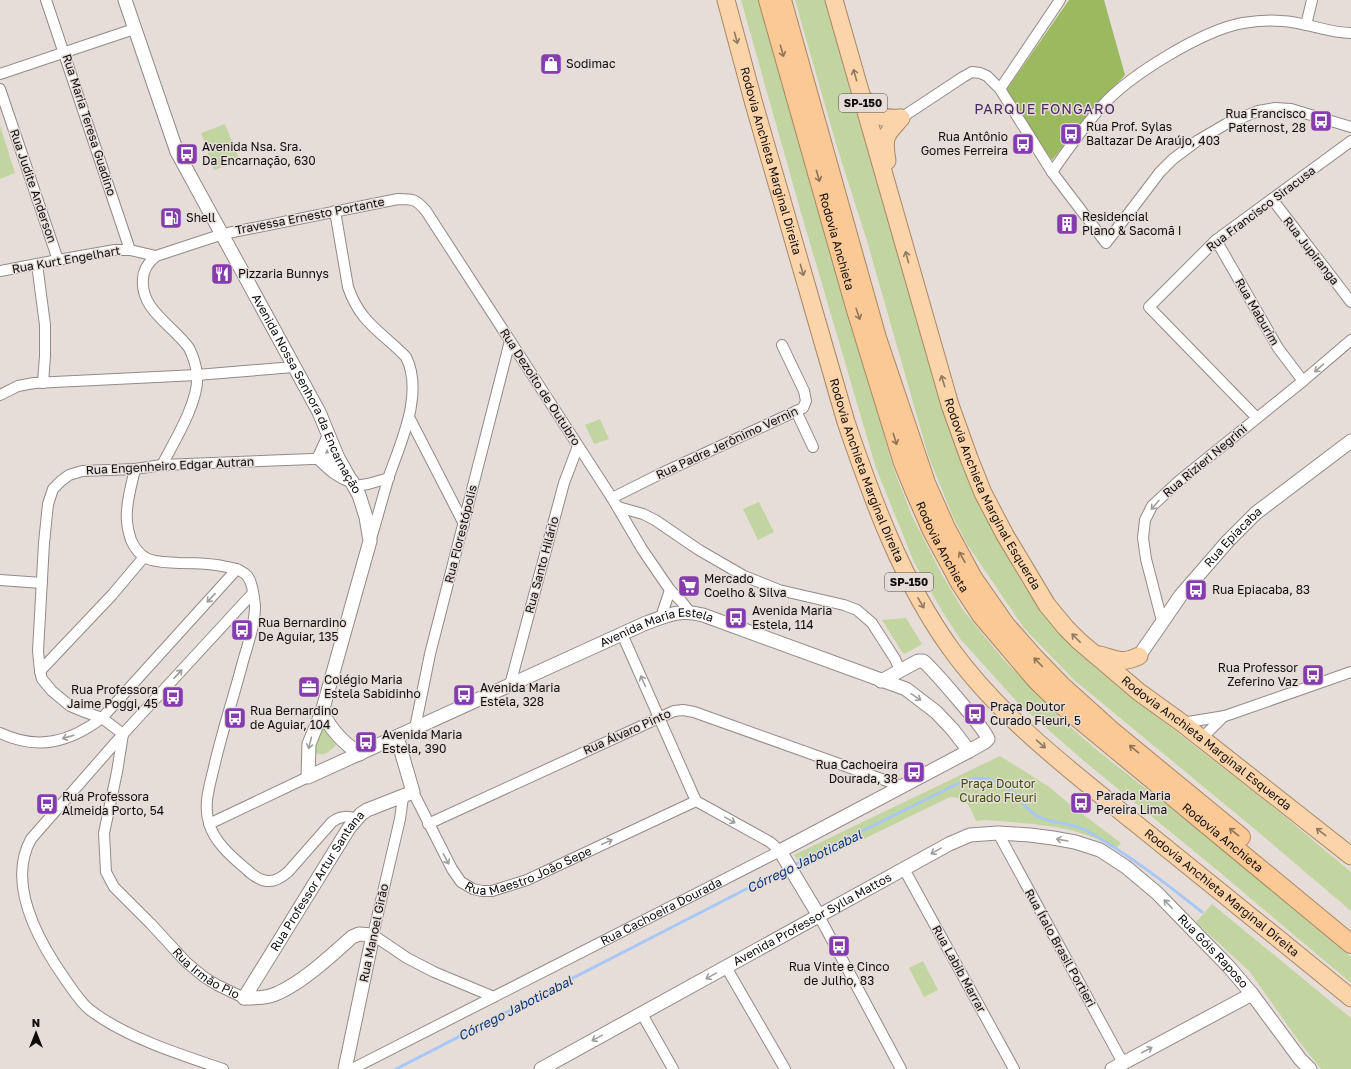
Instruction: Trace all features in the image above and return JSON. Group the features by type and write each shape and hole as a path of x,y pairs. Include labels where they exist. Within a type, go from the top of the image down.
{"highway":[{"name":"Rodovia Anchieta Marginal Direita","path":"726,0 754,104 846,422 884,526 909,581 930,618 952,650 990,695 1015,721 1074,773 1351,998"},
{"name":"Rodovia Anchieta","path":"768,0 855,307 903,463 932,530 960,583 981,615 999,637 1036,680 1062,705 1351,944"},
{"name":"Rodovia Anchieta","path":"782,0 877,338 907,429 931,496 946,528 974,578 1005,624 1062,686 1112,731 1351,928"},
{"name":"Rodovia Anchieta Marginal Esquerda","path":"834,0 950,405 983,493 1005,535 1047,605 1079,641 1140,692 1182,723 1351,856"},
{"path":"860,95 880,117 888,119 901,118"},
{"path":"894,206 885,145 888,133 901,118"},
{"path":"1095,654 1123,661 1129,661 1139,656"},
{"path":"1139,656 1137,678 1140,692"}],"street":[{"name":"Rua Maria Teresa Guadino","path":"46,0 130,250"},
{"name":"Avenida Nossa Senhora da Encarnação","path":"125,0 177,152 319,412 338,458 353,483 365,511 370,540 322,712 309,744 308,777"},
{"path":"1000,89 1060,0"},
{"path":"1306,25 1312,0"},
{"path":"1052,172 1080,132 1103,104 1128,82 1162,59 1210,34 1242,23 1283,21 1351,33"},
{"path":"0,74 134,29"},
{"path":"901,118 963,76 972,72 987,76 1000,89 1052,172 1106,243 1160,172 1173,159 1197,141 1226,124 1258,111 1274,108 1290,109 1351,127"},
{"name":"Rua Judite Anderson","path":"0,89 58,260"},
{"name":"Rua Francisco Siracusa","path":"1257,418 1149,307 1216,240 1351,141"},
{"name":"Travessa Ernesto Portante","path":"156,256 223,234 398,199"},
{"name":"Rua Dezoito de Outubro","path":"398,199 412,199 419,202 426,211 615,503 642,549 670,590 682,602 688,612"},
{"name":"Rua Jupiranga","path":"1272,199 1351,302"},
{"path":"335,211 348,287 352,299 370,325 406,357 410,364 413,388 410,417 370,540"},
{"name":"Rua Maburim","path":"1216,240 1278,348 1303,381"},
{"name":"Rua Kurt Engelhart","path":"0,271 115,250 130,250 156,256"},
{"path":"156,256 150,261 143,274 143,289 145,297 158,315 189,349 197,375 194,400 162,465"},
{"path":"37,264 45,324 43,383"},
{"name":"Rua Rizieri Negrini","path":"1162,622 1146,559 1143,538 1145,520 1152,506 1178,481 1303,381 1351,340"},
{"name":"Rua Florestópolis","path":"415,728 430,654 510,341"},
{"name":"Rua Padre Jerônimo Vernin","path":"615,503 662,473 803,408 806,401 804,391 782,344"},
{"path":"0,395 18,386 43,383 197,375 294,367"},
{"path":"796,411 812,447"},
{"path":"410,417 464,524"},
{"path":"328,435 319,459 331,470 353,483 368,484 389,478"},
{"name":"Rua Epiacaba","path":"1139,656 1181,595 1206,564 1245,523 1351,441"},
{"name":"Rua Santo Hilário","path":"510,685 564,483 578,446"},
{"name":"Rua Engenheiro Edgar Autran","path":"102,718 82,712 70,706 46,685 42,679 40,670 38,651 42,583 48,504 53,489 69,475 82,471 135,469 162,465 338,458"},
{"path":"135,469 127,510 127,524 132,542 136,549 144,557 158,562 209,564 237,569 248,577 253,593 255,606 250,636 207,796 209,824 214,835 226,851 255,877 271,882 280,879 288,872 332,822 338,818 346,816 356,818"},
{"path":"615,503 655,520 699,550 744,576 779,590 844,605 857,610 872,623 895,659 900,670"},
{"path":"40,670 112,595 144,557"},
{"path":"0,733 28,742 47,742 77,734 102,718 237,569"},
{"path":"0,580 42,583"},
{"path":"661,617 670,590"},
{"path":"223,1069 184,1056 131,1034 108,1022 89,1009 78,997 46,949 36,929 26,902 22,883 22,864 26,849 31,839 123,734 253,593"},
{"name":"Avenida Maria Estela","path":"308,777 661,617 676,613 688,612 714,619 906,689 936,712 953,730 969,751"},
{"path":"622,634 696,801 770,842 784,856 901,1069"},
{"path":"881,681 918,661 922,661 960,701 987,734 988,738 985,742 969,751"},
{"path":"1182,723 1225,716 1351,672"},
{"name":"Rua Álvaro Pinto","path":"428,824 659,717 674,711 684,710 694,712 901,786"},
{"path":"322,712 327,722 338,735 349,747 360,754"},
{"path":"1201,739 1225,716"},
{"path":"102,718 123,734"},
{"name":"Rua Irmão Pio","path":"123,734 120,757 104,833 106,872 114,886 186,962 204,977 244,998 261,998 277,994 297,983 352,937 358,934 373,935"},
{"name":"Rua Maestro João Sepe","path":"397,737 408,795 428,824 452,869 462,882 473,889 482,891 492,891 527,880 696,801"},
{"name":"Rua Cachoeira Dourada","path":"352,1069 494,997 784,856 901,786 969,751"},
{"path":"209,824 308,777"},
{"name":"Rua Professor Artur Santana","path":"244,998 356,818 367,810 408,795"},
{"name":"Rua Manoel Girão","path":"345,1069 373,935 400,819 408,795"},
{"name":"Avenida Professor Sylla Mattos","path":"541,1069 556,1066 642,1014 960,838 970,835 998,833 1030,835 1075,842 1100,850"},
{"name":"Rua Ítalo Brasil Portieri","path":"998,833 1118,1066"},
{"name":"Rua Góis Raposo","path":"1100,850 1126,866 1157,893 1229,967 1252,994 1300,1059 1310,1069"},
{"name":"Rua Labib Marrar","path":"904,869 1014,1069"},
{"path":"373,935 407,958 434,972 494,997"},
{"path":"726,967 785,1069"},
{"path":"1118,1066 1252,994"},
{"path":"642,1014 673,1069"}],"green space":[{"path":"741,0 759,0 894,470 912,516 941,573 963,610 1003,659 1060,718 1098,751 1240,863 1351,957 1351,983 1217,870 1084,761 1020,705 961,640 942,611 914,562 876,468 800,209"},
{"path":"795,0 826,0 972,484 1021,581 1047,619 1076,651 1113,682 1278,811 1351,872 1351,911 1073,679 1024,628 967,544 953,517 928,455 867,241 837,147"},
{"path":"1069,0 1104,0 1125,75 1090,113 1052,160 1005,92"},
{"path":"225,124 240,161 214,170 201,133"},
{"path":"0,125 15,173 0,179"},
{"path":"600,419 609,439 594,444 585,425"},
{"path":"759,502 774,532 758,540 743,509"},
{"path":"906,618 922,644 905,654 902,652 882,620"},
{"path":"323,725 336,745 325,754 320,754 313,751"},
{"name":"Praça Doutor Curado Fleuri","path":"1000,756 1048,786 1121,843 1116,849 1085,834 1069,830 1036,824 985,820 976,821 967,803 961,799 950,797 804,868 794,855"},
{"path":"1212,904 1351,1018 1351,1069 1321,1069 1298,1040 1250,972 1196,922"},
{"path":"923,961 938,990 924,997 909,968"}],"waterway":[{"name":"Córrego Jaboticabal","path":"792,866 961,782 984,779 1003,785 1035,815 1047,820 1079,827 1116,848 1145,868 1202,912"},
{"name":"Córrego Jaboticabal","path":"396,1069 787,868"}],"place":[{"name":"Sodimac","path":"551,64"},
{"name":"Rua Francisco Paternost, 28","path":"1321,121"},
{"name":"Rua Prof. Sylas Baltazar De Araújo, 403","path":"1071,134"},
{"name":"Rua Antônio Gomes Ferreira","path":"1023,144"},
{"name":"Avenida Nsa. Sra. Da Encarnação, 630","path":"187,154"},
{"name":"Shell","path":"171,218"},
{"name":"Residencial Plano & Sacomã I","path":"1067,224"},
{"name":"Pizzaria Bunnys","path":"222,274"},
{"name":"Mercado Coelho & Silva","path":"689,586"},
{"name":"Rua Epiacaba, 83","path":"1196,590"},
{"name":"Avenida Maria Estela, 114","path":"736,618"},
{"name":"Rua Bernardino De Aguiar, 135","path":"242,630"},
{"name":"Rua Professor Zeferino Vaz","path":"1313,675"},
{"name":"Colégio Maria Estela Sabidinho","path":"309,687"},
{"name":"Avenida Maria Estela, 328","path":"464,695"},
{"name":"Rua Professora Jaime Poggi, 45","path":"173,697"},
{"name":"Praça Doutor Curado Fleuri, 5","path":"975,714"},
{"name":"Rua Bernardino de Aguiar, 104","path":"235,718"},
{"name":"Avenida Maria Estela, 390","path":"366,742"},
{"name":"Rua Cachoeira Dourada, 38","path":"914,772"},
{"name":"Parada Maria Pereira Lima","path":"1081,803"},
{"name":"Rua Professora Almeida Porto, 54","path":"47,804"},
{"name":"Rua Vinte e Cinco de Julho, 83","path":"839,946"}],"district":[{"name":"PARQUE FONGARO","path":"1045,109"}]}
